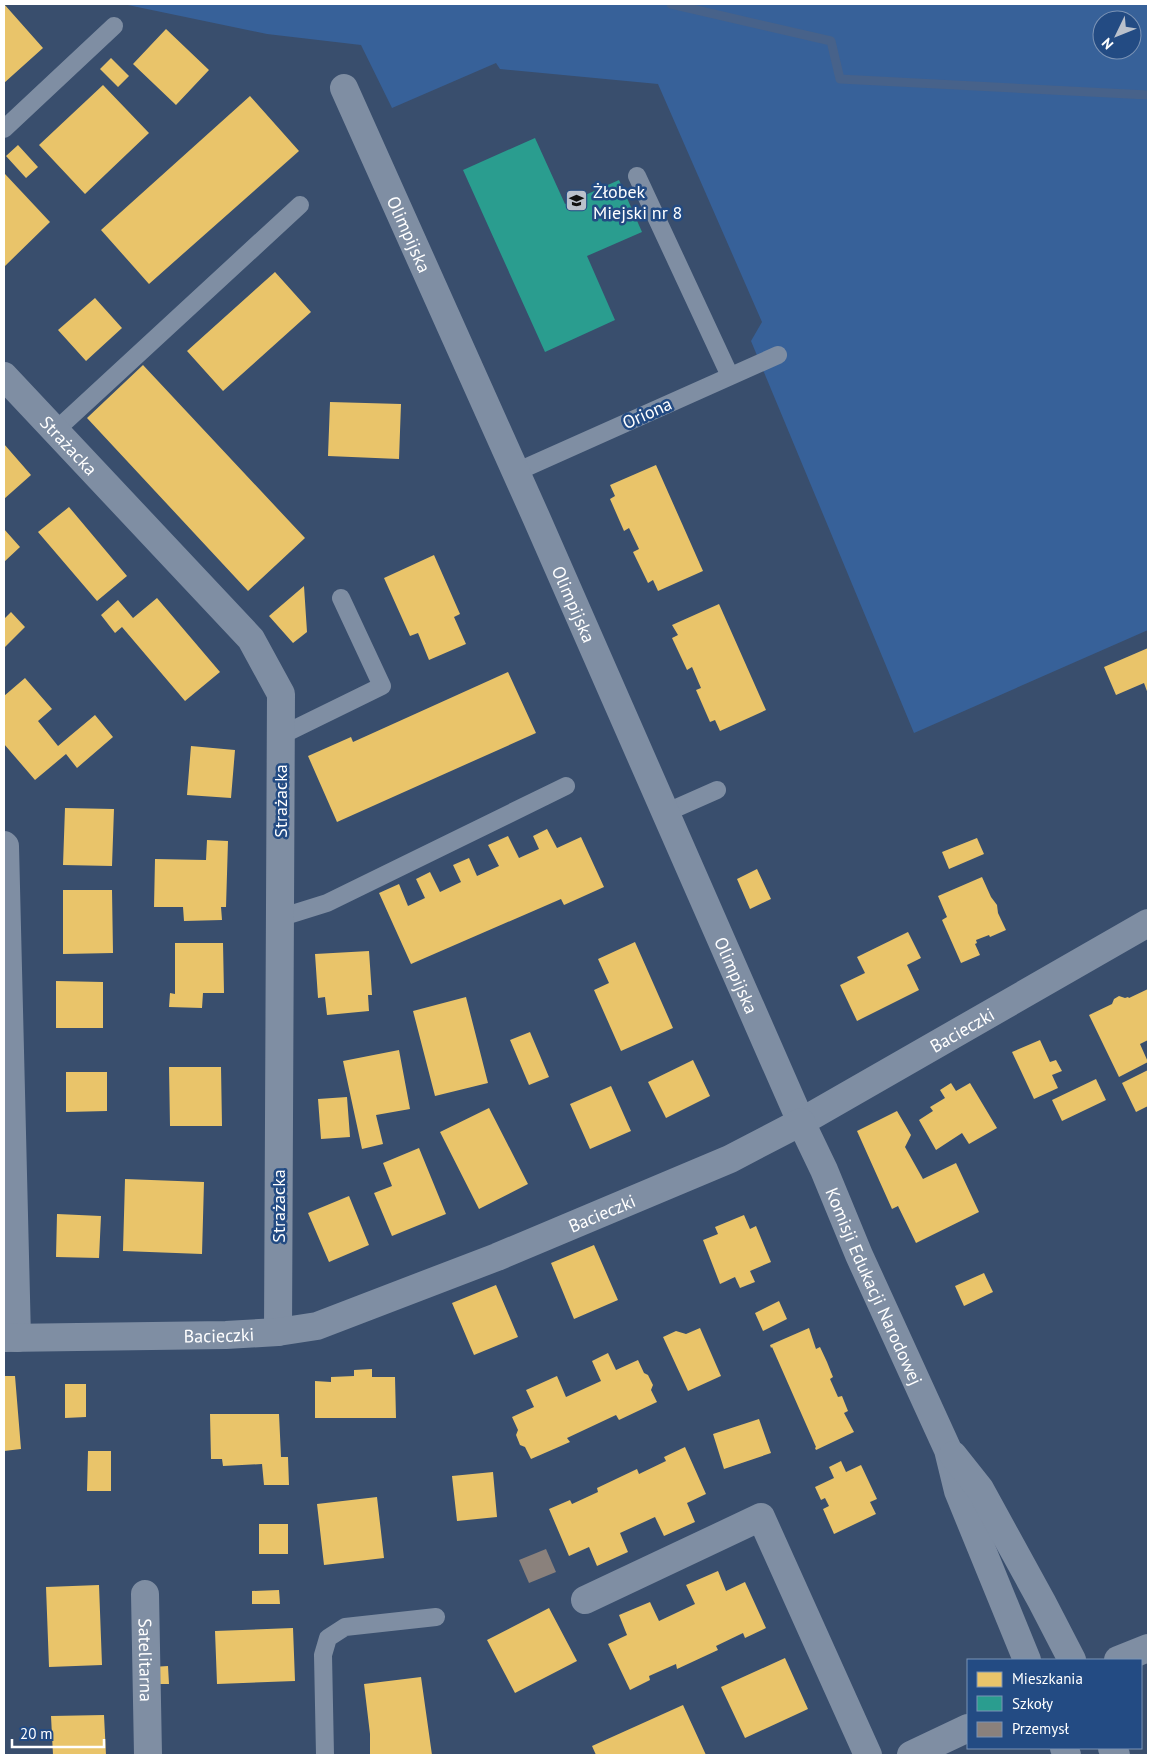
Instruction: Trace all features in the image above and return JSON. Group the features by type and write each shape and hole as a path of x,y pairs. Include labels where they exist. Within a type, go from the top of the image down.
{"street":[{"name":"Olimpijska","path":"344,88 516,472 801,1122"},
{"name":"Strażacka","path":"4,376 251,640 281,694 278,1332"},
{"path":"4,845 10,1338"},
{"name":"Bacieczki","path":"10,1338 226,1335 278,1332 317,1326 497,1257 730,1160 801,1122 1148,923"},
{"name":"Komisji Edukacji Narodowej","path":"801,1122 824,1170 859,1256 948,1450 958,1491 1027,1659"},
{"name":"Komisji Edukacji Narodowej","path":"948,1450 980,1489 1071,1659"},
{"path":"585,1600 761,1517 868,1755"},
{"name":"Satelitarna","path":"145,1594 148,1755"},
{"path":"1120,1659 1148,1648"},
{"path":"911,1755 967,1728"}],"lane":[{"path":"4,129 114,26"},
{"path":"637,176 730,376"},
{"path":"55,431 300,205"},
{"name":"Oriona","path":"516,472 778,355"},
{"path":"280,736 382,686 341,598"},
{"path":"279,918 326,903 566,786"},
{"path":"665,813 717,790"},
{"path":"325,1755 323,1655 328,1638 346,1627 436,1617"}],"shaded area":[{"path":"123,4 1148,4 1148,630 914,733 751,341 762,322 658,84 500,69 496,63 392,108 361,45 267,34"}],"building: Mieszkania":[{"path":"4,4 43,48 4,83"},
{"path":"166,29 209,70 176,105 133,64"},
{"path":"111,58 129,76 118,87 100,69"},
{"path":"103,85 149,133 85,194 39,145"},
{"path":"250,96 299,151 149,284 101,230"},
{"path":"18,145 38,167 26,178 6,156"},
{"path":"4,175 50,222 4,267"},
{"path":"275,272 311,312 223,391 187,351"},
{"path":"95,298 122,328 86,361 58,330"},
{"path":"143,365 305,538 248,591 87,418"},
{"path":"330,402 401,404 399,459 328,456"},
{"path":"4,444 31,475 4,499"},
{"path":"656,465 703,571 658,591 653,580 648,583 633,552 639,549 629,528 624,531 610,499 615,496 610,485"},
{"path":"69,507 127,576 97,601 38,532"},
{"path":"4,529 20,547 4,562"},
{"path":"434,555 460,614 454,617 466,644 429,660 418,633 410,636 384,578"},
{"path":"304,586 307,632 293,643 269,616"},
{"path":"157,598 220,672 185,701 122,627 115,633 101,615 118,600 133,618"},
{"path":"719,604 766,710 720,731 715,720 710,722 696,690 701,688 692,667 687,670 672,638 678,635 672,625"},
{"path":"11,612 25,627 4,648 4,619"},
{"path":"1148,648 1148,694 1144,683 1116,695 1104,667"},
{"path":"508,672 536,733 337,822 308,756 351,737 353,742"},
{"path":"25,678 52,709 38,721 58,746 95,715 113,737 77,768 66,754 35,780 4,744 4,696"},
{"path":"191,746 235,750 231,798 187,795"},
{"path":"65,808 114,809 112,866 63,865"},
{"path":"547,829 557,848 581,837 604,887 564,905 561,899 411,964 379,893 399,884 408,906 425,898 416,879 430,872 440,892 461,882 453,865 469,858 477,876 499,866 488,845 508,836 519,858 539,849 533,836"},
{"path":"977,838 984,854 949,869 942,852"},
{"path":"207,840 228,841 226,907 221,907 222,920 184,921 183,907 154,907 155,859 206,860"},
{"path":"757,869 771,899 750,909 737,879"},
{"path":"982,877 991,897 997,905 998,913 1006,930 990,937 989,935 976,940 977,943 975,944 980,955 961,963 942,920 947,917 938,896"},
{"path":"63,890 112,890 113,953 63,954"},
{"path":"908,932 921,958 907,965 919,990 857,1021 840,985 865,973 857,957"},
{"path":"635,942 673,1028 621,1051 594,990 609,983 598,959"},
{"path":"175,943 223,943 224,993 203,993 202,1008 169,1007 170,993 175,994"},
{"path":"369,951 372,995 368,995 369,1011 327,1015 325,997 318,998 315,954"},
{"path":"56,981 103,982 103,1028 56,1028"},
{"path":"1148,989 1148,1040 1140,1044 1148,1062 1119,1077 1089,1015 1112,1004 1114,999 1119,996 1129,998"},
{"path":"466,997 488,1083 435,1096 413,1011"},
{"path":"530,1032 549,1077 529,1085 510,1040"},
{"path":"1040,1040 1050,1062 1056,1060 1062,1071 1052,1075 1058,1088 1034,1099 1012,1052"},
{"path":"399,1050 410,1109 376,1115 383,1144 362,1149 343,1061"},
{"path":"693,1060 710,1096 666,1118 648,1082"},
{"path":"169,1067 221,1067 222,1126 170,1126"},
{"path":"1148,1070 1148,1106 1136,1112 1122,1083"},
{"path":"66,1072 107,1072 107,1111 66,1112"},
{"path":"1096,1079 1106,1100 1062,1121 1052,1100"},
{"path":"951,1083 956,1091 970,1083 997,1128 969,1144 962,1133 936,1150 919,1120 933,1111 930,1107 945,1098 940,1090"},
{"path":"611,1086 631,1131 590,1149 570,1104"},
{"path":"347,1097 350,1137 321,1139 318,1099"},
{"path":"489,1108 528,1184 479,1209 440,1132"},
{"path":"897,1111 911,1135 905,1147 923,1179 956,1163 979,1212 916,1243 898,1206 892,1209 857,1131"},
{"path":"419,1148 446,1214 392,1236 374,1193 392,1186 383,1163"},
{"path":"125,1179 204,1182 202,1254 123,1251"},
{"path":"349,1196 369,1245 329,1262 308,1213"},
{"path":"57,1214 101,1216 99,1258 56,1257"},
{"path":"744,1215 750,1229 756,1226 771,1262 750,1271 755,1282 740,1288 735,1277 720,1284 703,1240 718,1234 715,1227"},
{"path":"594,1245 618,1300 574,1319 551,1263"},
{"path":"984,1273 993,1292 964,1306 955,1286"},
{"path":"496,1285 518,1337 474,1355 452,1303"},
{"path":"779,1301 787,1319 763,1331 755,1313"},
{"path":"700,1328 721,1376 688,1391 663,1337 676,1331 686,1334"},
{"path":"809,1328 816,1349 820,1347 827,1362 833,1377 830,1379 838,1397 842,1396 848,1411 844,1413 854,1432 816,1450 770,1345"},
{"path":"608,1353 616,1370 638,1360 644,1373 648,1375 653,1385 651,1390 657,1402 619,1420 616,1415 567,1438 570,1442 531,1459 525,1447 520,1445 516,1435 518,1430 512,1417 534,1407 526,1390 557,1376 566,1397 601,1381 592,1361"},
{"path":"372,1369 372,1377 395,1377 396,1418 315,1418 315,1381 331,1382 331,1377 354,1376 354,1370"},
{"path":"4,1376 15,1376 21,1449 4,1451"},
{"path":"65,1384 86,1384 86,1417 65,1418"},
{"path":"210,1414 279,1414 281,1457 288,1457 289,1485 264,1485 262,1464 223,1466 222,1459 211,1459"},
{"path":"759,1419 771,1453 724,1469 713,1434"},
{"path":"685,1447 706,1494 687,1503 695,1522 664,1536 655,1517 620,1533 628,1552 597,1566 589,1547 569,1556 549,1509 570,1500 572,1504 598,1492 597,1488 637,1469 639,1474 666,1461 664,1457"},
{"path":"88,1451 111,1451 111,1491 87,1491"},
{"path":"841,1461 846,1472 861,1465 877,1499 870,1502 876,1514 834,1534 823,1509 829,1506 825,1498 821,1500 815,1487 834,1478 829,1467"},
{"path":"493,1472 497,1517 457,1521 452,1476"},
{"path":"377,1497 384,1558 324,1565 317,1504"},
{"path":"259,1524 288,1524 288,1554 259,1554"},
{"path":"718,1571 726,1591 745,1582 766,1628 745,1638 743,1633 716,1646 718,1650 677,1669 676,1664 649,1676 650,1680 630,1690 608,1644 627,1635 619,1615 650,1602 659,1621 695,1604 686,1585"},
{"path":"99,1585 102,1665 49,1667 46,1587"},
{"path":"279,1590 280,1604 252,1604 252,1591"},
{"path":"549,1608 577,1661 515,1693 487,1640"},
{"path":"293,1628 295,1681 217,1684 215,1631"},
{"path":"785,1658 808,1709 745,1738 721,1687"},
{"path":"168,1666 169,1684 153,1684 152,1667"},
{"path":"421,1677 432,1755 370,1755 370,1734 364,1684"},
{"path":"683,1705 706,1755 596,1755 592,1746"},
{"path":"104,1715 106,1755 53,1755 51,1716"}],"building: Szkoły":[{"path":"535,138 565,204 619,180 642,232 587,256 615,320 545,352 463,170"}],"building: Przemysł":[{"path":"546,1549 556,1572 529,1583 519,1560"}],"waterway":[{"path":"671,4 831,41 840,79 1148,95"}],"place":[{"name":"Żłobek Miejski nr 8","path":"577,201"}]}
